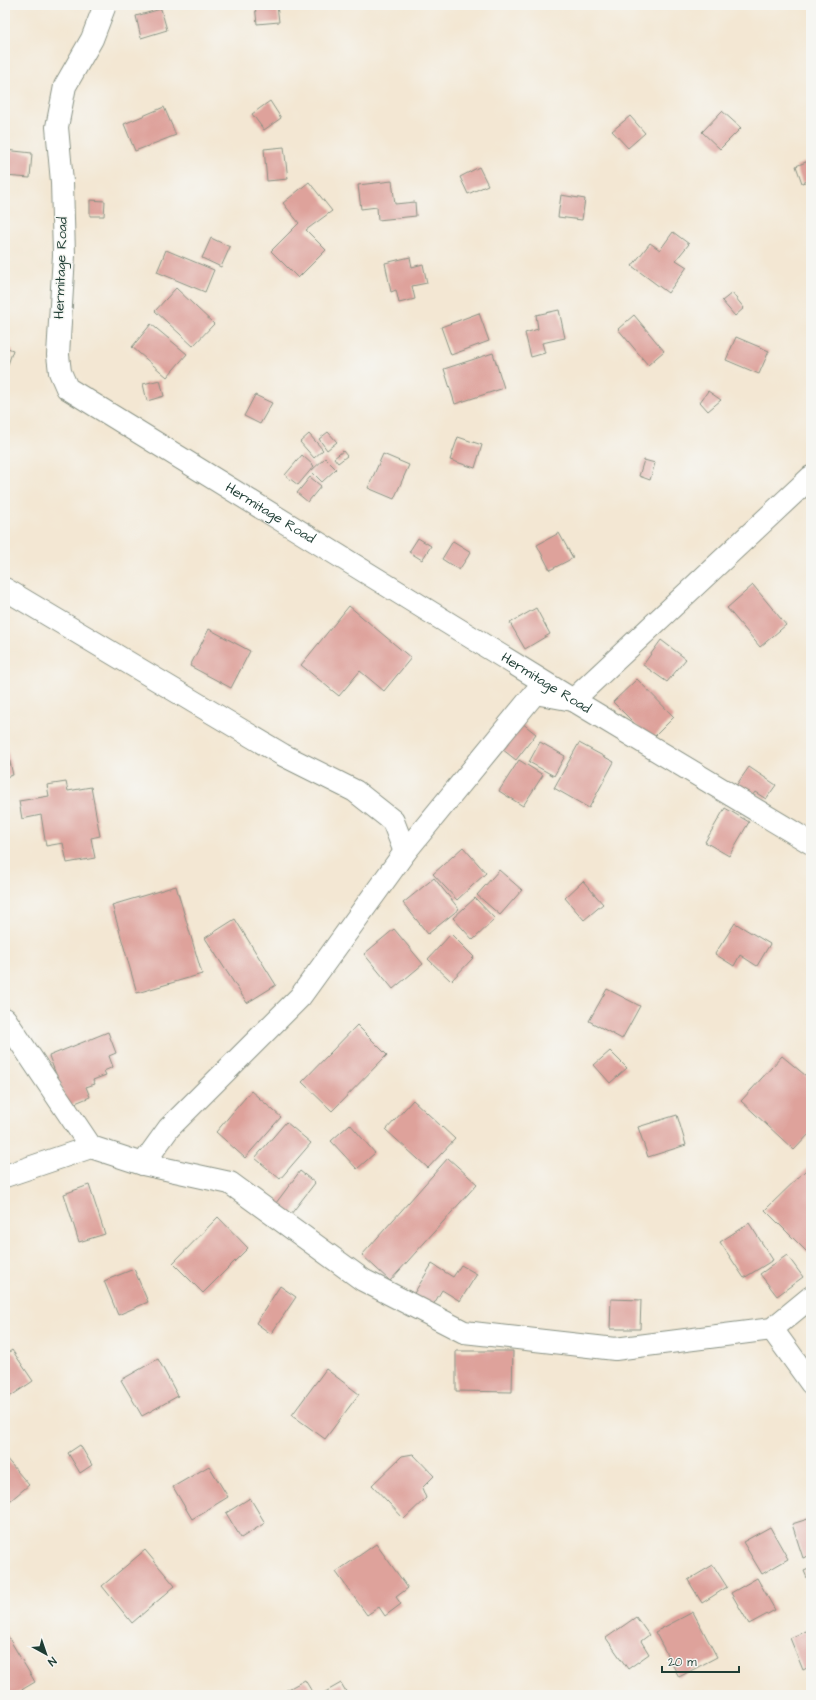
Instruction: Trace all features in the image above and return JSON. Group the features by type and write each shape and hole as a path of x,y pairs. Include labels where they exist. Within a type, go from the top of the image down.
{"street":[{"name":"Hermitage Road","path":"105,5 92,39 64,86 57,127 62,182 64,256 58,355 60,372 67,388 573,700 811,843"},
{"path":"143,1164 169,1128 300,997 405,852 535,693 573,700 811,477"},
{"path":"5,589 277,751 355,791 393,820 405,852"},
{"path":"5,1019 91,1147"},
{"path":"5,1176 91,1147 143,1164 230,1183 363,1280 464,1332 614,1350 772,1329 811,1297"},
{"path":"772,1329 811,1384"}],"building":[{"path":"255,5 277,5 279,22 257,24"},
{"path":"161,9 167,30 141,38 136,16"},
{"path":"270,101 281,118 264,130 252,114"},
{"path":"164,107 176,135 135,151 124,124"},
{"path":"722,111 741,128 720,149 702,132"},
{"path":"630,116 645,133 628,148 612,131"},
{"path":"284,147 288,179 267,181 264,149"},
{"path":"5,150 32,153 30,178 5,176"},
{"path":"811,160 811,180 802,183 796,166"},
{"path":"479,167 488,185 468,194 460,177"},
{"path":"392,181 395,204 415,202 416,216 378,220 377,207 361,209 358,185"},
{"path":"309,182 332,211 306,230 326,250 298,278 271,251 299,223 283,203"},
{"path":"561,195 585,199 582,220 558,217"},
{"path":"90,200 105,201 104,216 90,216"},
{"path":"673,232 689,244 676,260 687,267 668,293 632,266 650,243 660,250"},
{"path":"211,238 230,247 221,267 202,258"},
{"path":"166,250 214,270 205,292 157,272"},
{"path":"410,257 412,267 423,264 427,283 412,286 415,299 399,303 396,290 391,292 385,263"},
{"path":"176,288 214,324 193,346 155,311"},
{"path":"732,293 744,308 735,316 722,301"},
{"path":"559,310 565,338 542,343 545,353 531,357 525,333 538,329 536,315"},
{"path":"479,313 489,341 451,355 441,327"},
{"path":"634,315 664,351 648,365 618,329"},
{"path":"151,324 187,354 167,377 132,347"},
{"path":"736,337 769,351 759,374 726,360"},
{"path":"5,347 13,350 5,373"},
{"path":"493,353 504,388 455,404 444,369"},
{"path":"160,380 164,396 147,401 143,384"},
{"path":"708,391 721,400 708,411 700,402"},
{"path":"255,395 272,403 260,424 244,416"},
{"path":"328,432 337,442 327,450 319,439"},
{"path":"309,434 323,450 314,458 300,442"},
{"path":"458,437 482,445 475,468 450,460"},
{"path":"343,451 347,456 338,463 334,458"},
{"path":"383,454 409,465 394,499 368,488"},
{"path":"302,455 314,466 298,485 285,475"},
{"path":"325,458 336,469 322,482 311,471"},
{"path":"644,460 655,463 650,480 639,476"},
{"path":"310,477 321,486 308,502 297,493"},
{"path":"559,533 573,558 550,570 537,545"},
{"path":"418,538 431,546 422,560 409,552"},
{"path":"453,541 471,552 459,570 442,559"},
{"path":"753,585 786,625 760,647 727,608"},
{"path":"349,606 411,658 384,691 360,671 339,696 301,665"},
{"path":"536,608 550,634 525,649 510,623"},
{"path":"209,629 250,651 231,688 190,666"},
{"path":"661,640 686,659 667,682 643,665"},
{"path":"637,679 674,717 651,740 613,702"},
{"path":"522,723 536,734 516,760 502,749"},
{"path":"540,742 565,756 554,776 529,762"},
{"path":"579,743 614,762 589,808 554,788"},
{"path":"7,749 13,775 5,777 5,750"},
{"path":"519,760 543,775 523,806 499,791"},
{"path":"749,767 776,785 766,799 755,792 749,800 733,790"},
{"path":"66,782 68,791 91,787 100,836 91,838 95,858 67,863 63,843 46,846 41,815 22,819 19,801 49,796 47,785"},
{"path":"725,808 749,822 729,856 705,842"},
{"path":"463,847 486,873 457,900 433,874"},
{"path":"499,870 522,890 500,915 477,895"},
{"path":"434,878 459,909 428,934 403,903"},
{"path":"583,881 603,904 584,920 565,898"},
{"path":"176,886 202,974 137,993 112,905"},
{"path":"475,898 495,919 473,940 453,918"},
{"path":"235,919 276,985 247,1003 205,938"},
{"path":"735,923 770,944 757,966 740,955 734,966 715,954"},
{"path":"394,929 423,964 393,989 364,954"},
{"path":"451,934 474,957 451,981 428,959"},
{"path":"607,989 640,1006 622,1039 589,1021"},
{"path":"357,1025 387,1055 332,1111 302,1082"},
{"path":"108,1032 116,1053 109,1056 113,1067 104,1071 106,1075 93,1080 95,1084 86,1087 90,1097 68,1106 49,1056"},
{"path":"610,1051 627,1068 610,1083 594,1065"},
{"path":"782,1056 811,1080 811,1132 794,1150 741,1101"},
{"path":"251,1091 281,1117 245,1158 216,1132"},
{"path":"413,1100 455,1139 428,1168 386,1130"},
{"path":"677,1115 686,1145 648,1157 638,1127"},
{"path":"286,1122 311,1143 280,1179 255,1158"},
{"path":"350,1124 375,1153 357,1169 331,1141"},
{"path":"448,1158 477,1184 390,1281 362,1255"},
{"path":"809,1167 811,1169 811,1256 765,1210"},
{"path":"300,1171 315,1183 291,1214 276,1203"},
{"path":"89,1185 105,1234 79,1242 64,1194"},
{"path":"218,1217 248,1248 203,1293 173,1263"},
{"path":"749,1223 773,1260 744,1278 720,1242"},
{"path":"787,1255 803,1277 777,1296 760,1274"},
{"path":"432,1264 453,1277 461,1265 477,1274 460,1301 442,1290 432,1307 413,1295"},
{"path":"134,1269 148,1302 118,1315 104,1281"},
{"path":"280,1286 296,1297 271,1334 256,1323"},
{"path":"611,1299 641,1300 640,1329 610,1329"},
{"path":"12,1350 33,1381 5,1400 5,1355"},
{"path":"456,1351 513,1351 512,1392 456,1391"},
{"path":"158,1359 178,1396 142,1416 121,1380"},
{"path":"326,1369 359,1394 325,1439 292,1415"},
{"path":"80,1445 92,1465 80,1473 68,1453"},
{"path":"413,1454 434,1476 422,1488 426,1498 404,1519 372,1485 402,1456"},
{"path":"5,1457 29,1485 5,1505"},
{"path":"209,1466 228,1497 192,1519 173,1487"},
{"path":"250,1498 265,1523 241,1538 226,1513"},
{"path":"811,1518 811,1555 803,1558 792,1524"},
{"path":"770,1527 788,1559 762,1574 743,1542"},
{"path":"376,1544 408,1588 396,1597 401,1604 385,1616 379,1607 367,1615 336,1572"},
{"path":"145,1550 175,1586 132,1623 102,1586"},
{"path":"713,1565 727,1587 702,1603 688,1580"},
{"path":"811,1568 811,1587 804,1571"},
{"path":"757,1578 775,1610 749,1624 731,1593"},
{"path":"693,1612 717,1657 679,1677 655,1632"},
{"path":"636,1617 649,1635 641,1641 649,1654 628,1669 606,1638"},
{"path":"811,1629 811,1666 803,1670 790,1638"},
{"path":"7,1635 35,1682 13,1695 5,1695 5,1636"},
{"path":"305,1680 314,1695 285,1695 283,1692"},
{"path":"341,1683 348,1695 320,1695"}]}
